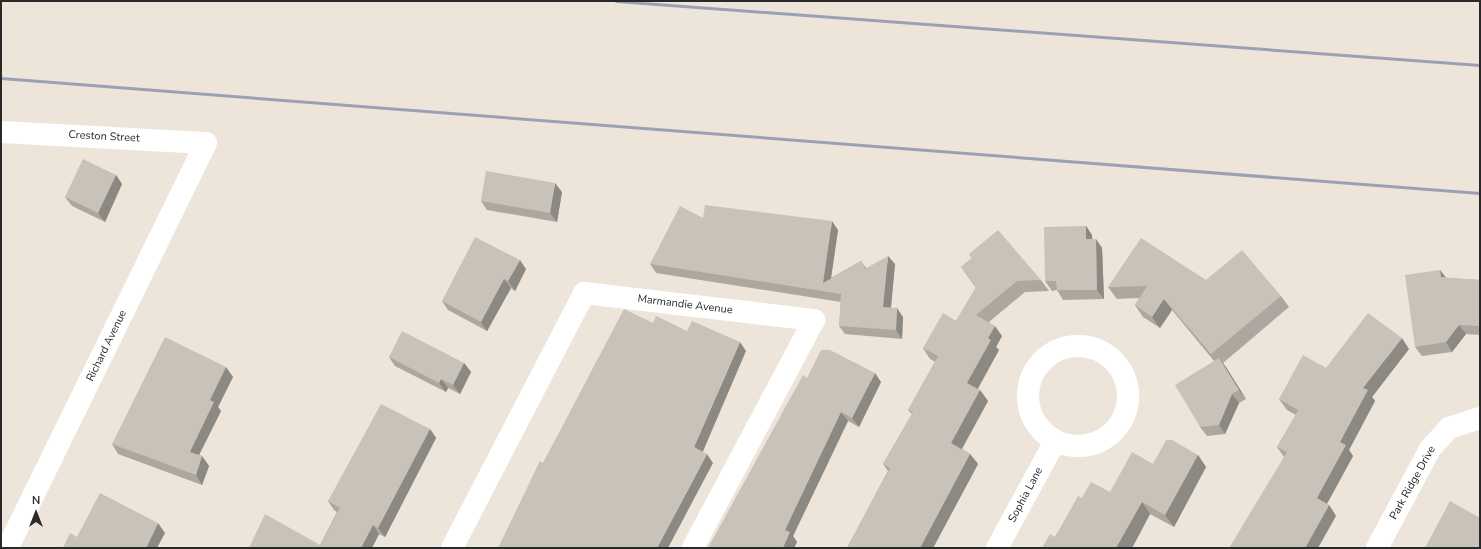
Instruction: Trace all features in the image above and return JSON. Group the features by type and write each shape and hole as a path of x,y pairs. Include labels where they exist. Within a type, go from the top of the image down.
{"street":[{"name":"Creston Street","path":"1,132 206,143"},
{"name":"Richard Avenue","path":"8,548 206,143"},
{"name":"Marmandie Avenue","path":"452,548 584,293 814,320 693,548"},
{"path":"1078,345 1095,348 1109,356 1127,383 1128,400 1124,416 1116,430 1102,440 1071,446 1055,441 1041,431 1030,412 1028,384 1035,368 1046,355 1061,347 1078,345"},
{"name":"Park Ridge Drive","path":"1377,548 1430,449 1449,428 1480,418"},
{"name":"Sophia Lane","path":"997,548 1055,441"}],"building":[{"path":"83,159 116,175 98,213 65,197"},
{"path":"486,171 555,183 550,213 481,201"},
{"path":"705,205 832,221 823,283 861,261 865,269 888,256 883,307 897,308 896,330 839,326 841,294 650,264 680,206 703,218"},
{"path":"1086,226 1086,239 1096,239 1097,290 1057,290 1056,281 1045,281 1044,227"},
{"path":"998,230 1041,280 1017,281 976,315 995,326 988,338 991,340 967,383 980,390 951,443 970,454 920,548 847,548 890,468 883,464 913,412 908,410 938,356 923,348 943,313 956,321 976,287 961,267 972,258 969,254"},
{"path":"475,237 520,260 508,281 504,279 481,322 442,301"},
{"path":"1141,238 1206,280 1242,250 1281,296 1211,354 1164,299 1152,317 1135,305 1147,286 1108,287"},
{"path":"1440,270 1441,277 1480,280 1480,326 1459,325 1446,342 1415,347 1405,275"},
{"path":"624,309 653,323 656,316 687,331 692,321 740,342 694,447 707,454 657,548 498,548 540,461 543,463"},
{"path":"1368,313 1402,338 1363,388 1368,390 1340,442 1346,445 1317,498 1329,505 1305,548 1229,548 1287,452 1277,447 1298,410 1279,399 1303,355 1326,368"},
{"path":"402,331 464,363 453,385 441,379 439,383 389,357"},
{"path":"165,337 226,367 210,400 214,402 190,452 202,456 196,475 112,444"},
{"path":"821,350 830,350 875,373 852,418 841,412 785,530 790,532 783,548 708,548 803,375 807,378"},
{"path":"1219,358 1239,390 1232,394 1219,425 1200,427 1175,385"},
{"path":"381,404 430,429 378,528 373,525 361,548 249,548 265,514 320,545 340,508 328,501"},
{"path":"1166,440 1172,440 1198,455 1165,515 1142,502 1116,548 1042,548 1050,534 1055,537 1078,496 1082,498 1091,482 1110,492 1132,452 1153,464"},
{"path":"100,493 158,523 146,548 63,548 70,533 77,537"},
{"path":"1450,501 1480,518 1480,548 1425,548"}],"railway":[{"path":"616,1 1480,65"},
{"path":"1,78 1480,193"}]}
